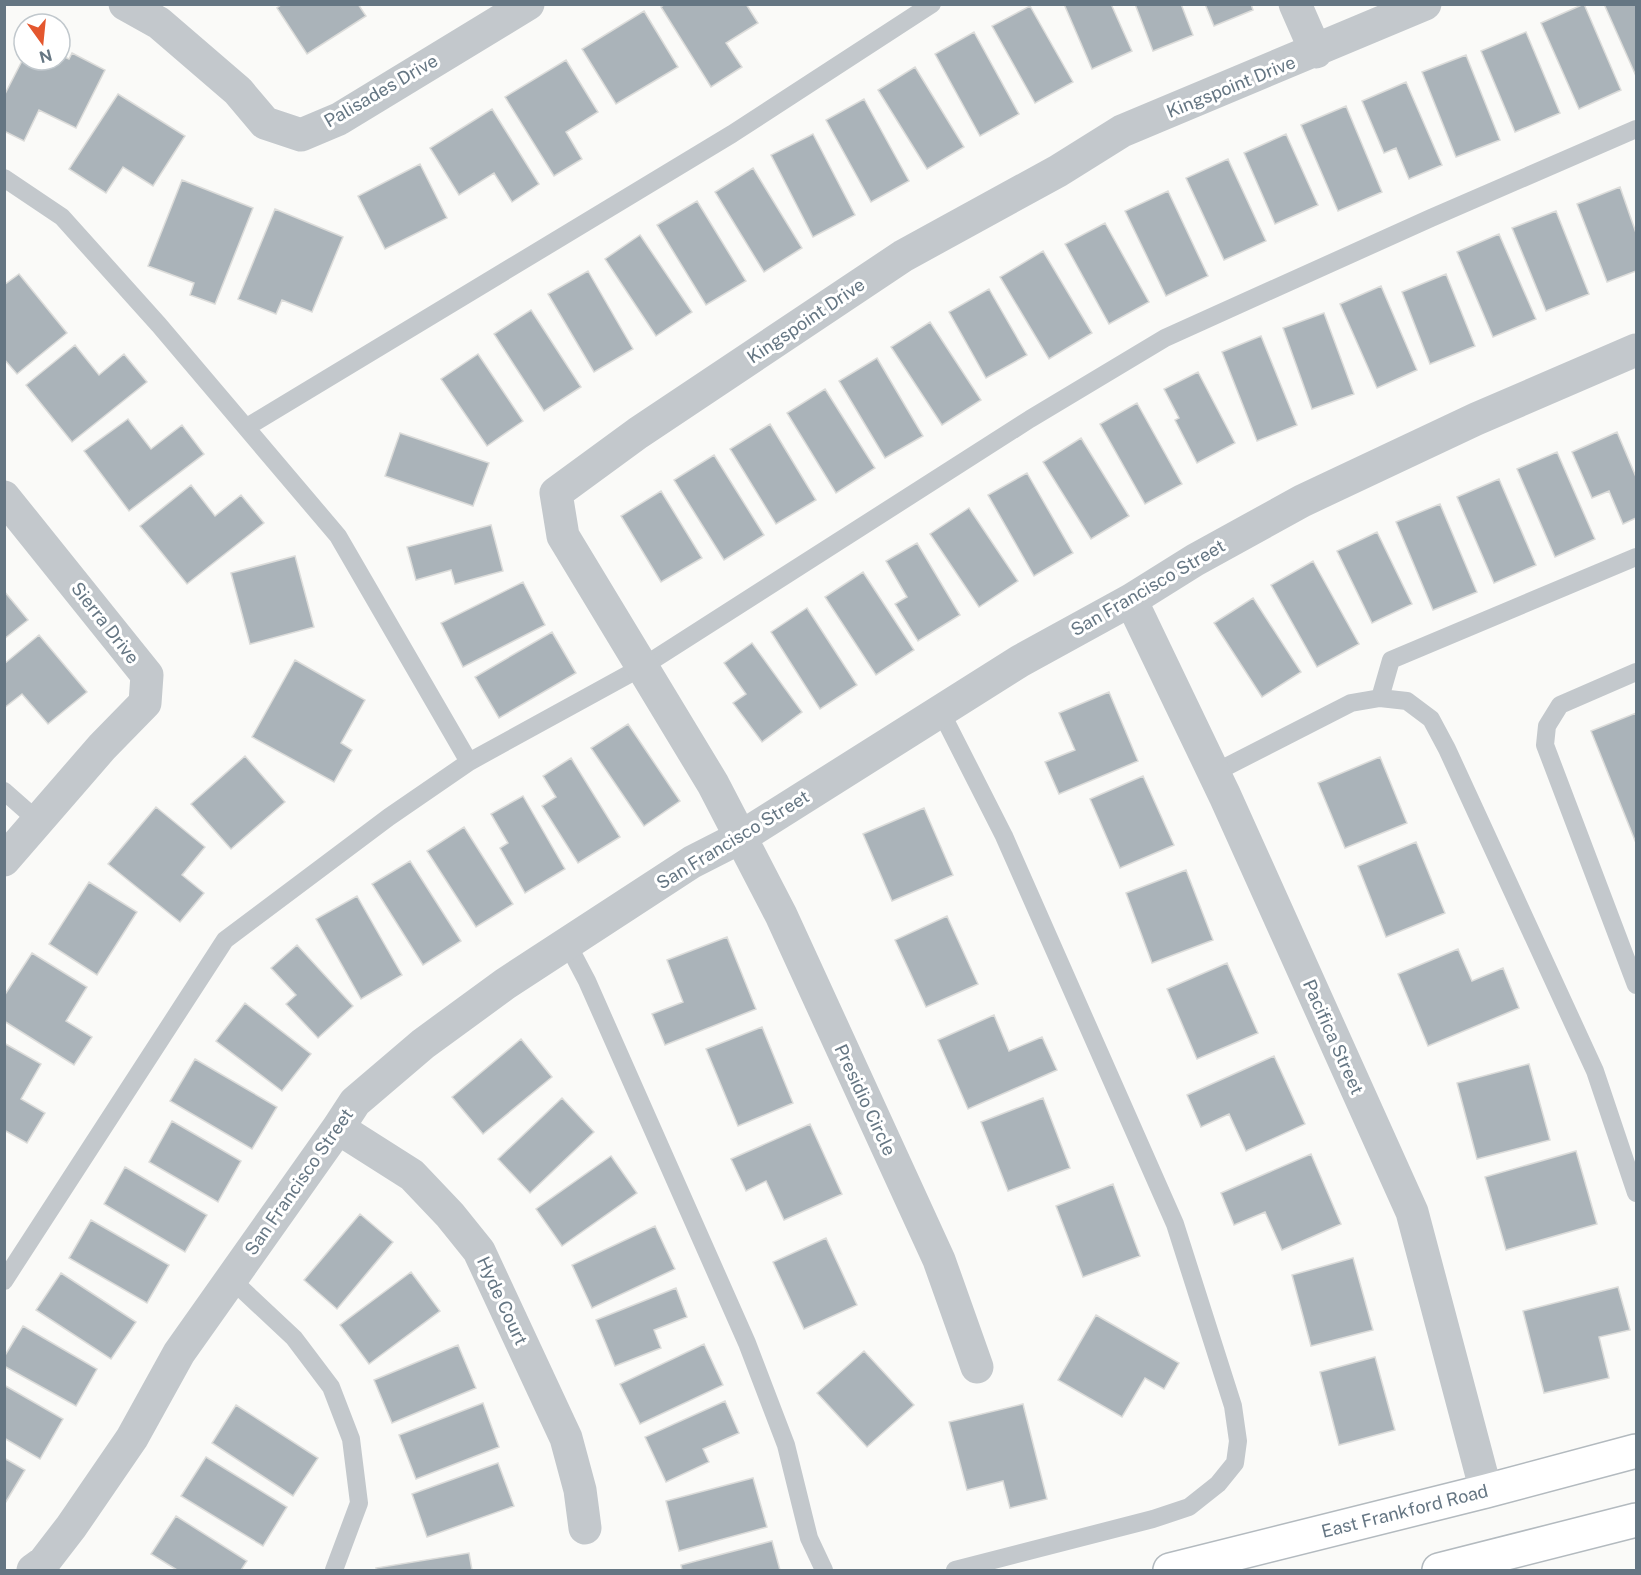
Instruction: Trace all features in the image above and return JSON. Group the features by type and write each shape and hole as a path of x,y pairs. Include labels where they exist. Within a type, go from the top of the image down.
{"main road":[{"name":"East Frankford Road","path":"1170,1570 1636,1451"},
{"path":"1439,1570 1636,1520"}],"street":[{"name":"Palisades Drive","path":"125,4 159,23 238,91 265,123 301,135 339,119 528,4"},
{"path":"1295,4 1316,52"},
{"name":"Kingspoint Drive","path":"741,837 713,784 563,536 556,494 638,433 903,256 1058,171 1122,131 1316,52 1425,4"},
{"name":"San Francisco Street","path":"33,1570 44,1562 71,1527 132,1438 179,1353 355,1102 423,1044 505,984 692,862 741,837 1020,661 1131,600 1195,560 1302,501 1476,419 1636,350"},
{"name":"Sierra Drive","path":"4,496 147,675 145,703 102,747 4,860"},
{"name":"Pacifica Street","path":"1131,600 1214,773 1412,1212 1486,1491"},
{"name":"Presidio Circle","path":"741,837 781,915 939,1260 977,1367"},
{"name":"Hyde Court","path":"338,1128 412,1175 450,1215 479,1251 566,1438 580,1490 585,1528"}],"lane":[{"path":"247,427 732,134 932,4"},
{"path":"4,1281 225,940 389,817 469,762 642,667 1030,419 1165,338 1636,129"},
{"path":"4,178 62,217 247,427 338,536 469,762"},
{"path":"1380,698 1391,660 1636,557"},
{"path":"1636,672 1560,705 1547,726 1545,745 1636,985"},
{"path":"1214,773 1351,703 1380,698 1407,701 1431,719 1447,749 1595,1071 1636,1193"},
{"path":"941,712 1004,836 1175,1224 1233,1406 1238,1442 1235,1462 1218,1484 1189,1507 1152,1519 955,1570"},
{"path":"4,791 38,821"},
{"path":"567,943 587,981 747,1343 786,1445 808,1538 824,1570"},
{"path":"231,1279 294,1338 331,1387 351,1439 359,1503 334,1570"}],"building":[{"path":"282,4 358,4 366,16 307,54 277,8"},
{"path":"665,4 746,4 758,23 726,43 742,67 711,87 661,7"},
{"path":"1064,4 1111,4 1132,51 1092,69"},
{"path":"1135,4 1181,4 1193,35 1153,51"},
{"path":"1205,4 1251,4 1253,10 1214,26"},
{"path":"1584,4 1621,90 1579,109 1541,23"},
{"path":"1604,4 1636,4 1636,76"},
{"path":"1030,6 1073,82 1035,103 992,26"},
{"path":"644,11 678,67 616,104 582,49"},
{"path":"974,32 1019,114 980,136 935,54"},
{"path":"1526,32 1560,113 1515,132 1481,51"},
{"path":"72,53 105,70 76,128 39,110 24,141 4,131 4,96 16,72 72,72"},
{"path":"1466,55 1500,140 1456,157 1422,72"},
{"path":"566,60 598,112 566,132 582,159 554,176 505,97"},
{"path":"915,67 964,147 927,169 878,90"},
{"path":"1406,82 1442,165 1409,179 1396,148 1384,153 1362,101"},
{"path":"118,94 185,136 153,186 123,167 106,193 69,169"},
{"path":"864,99 909,181 871,202 826,120"},
{"path":"1346,106 1382,192 1338,211 1301,125"},
{"path":"492,109 539,184 512,202 494,173 459,195 430,148"},
{"path":"813,134 855,215 813,237 771,155"},
{"path":"1286,134 1318,205 1275,224 1244,153"},
{"path":"1228,159 1266,241 1224,260 1186,178"},
{"path":"420,164 447,218 385,249 358,196"},
{"path":"753,168 802,248 764,272 715,192"},
{"path":"182,180 253,208 215,304 190,295 194,283 148,266"},
{"path":"1620,187 1636,233 1636,271 1607,282 1577,204"},
{"path":"1168,191 1208,276 1166,296 1125,211"},
{"path":"697,201 746,281 706,305 657,225"},
{"path":"275,209 343,237 312,312 282,300 276,314 238,299"},
{"path":"1556,211 1589,294 1546,311 1512,228"},
{"path":"1105,223 1149,302 1109,324 1065,244"},
{"path":"1499,234 1536,319 1493,337 1457,252"},
{"path":"640,235 692,312 656,336 605,259"},
{"path":"1043,251 1092,333 1049,359 1000,277"},
{"path":"588,271 633,349 594,372 548,294"},
{"path":"19,274 67,333 17,374 4,359 4,285"},
{"path":"1446,274 1475,346 1430,364 1402,292"},
{"path":"1381,286 1417,370 1377,388 1340,304"},
{"path":"989,289 1027,355 986,378 949,312"},
{"path":"531,310 581,387 544,411 494,334"},
{"path":"1324,313 1354,394 1312,409 1283,328"},
{"path":"930,322 981,400 942,425 891,347"},
{"path":"1261,336 1297,425 1257,441 1222,352"},
{"path":"75,345 99,375 124,354 147,382 72,442 26,385"},
{"path":"478,354 523,421 487,446 441,379"},
{"path":"877,358 923,436 885,458 839,381"},
{"path":"1198,372 1235,443 1197,463 1175,420 1179,418 1164,389"},
{"path":"825,389 875,468 836,493 787,413"},
{"path":"1137,403 1182,484 1145,504 1100,424"},
{"path":"128,419 151,449 182,425 204,454 129,511 84,451"},
{"path":"770,424 816,500 776,524 730,449"},
{"path":"1617,432 1636,477 1636,518 1623,524 1609,491 1592,498 1572,452"},
{"path":"400,433 489,463 473,506 385,476"},
{"path":"1081,438 1129,516 1091,539 1043,462"},
{"path":"1557,452 1595,539 1555,557 1517,469"},
{"path":"714,455 764,535 724,560 674,480"},
{"path":"1027,473 1073,553 1034,576 988,495"},
{"path":"1499,479 1536,565 1494,583 1457,497"},
{"path":"191,485 215,516 241,495 264,523 187,584 140,526"},
{"path":"661,491 702,558 661,582 621,516"},
{"path":"1440,504 1477,592 1433,610 1396,522"},
{"path":"969,508 1018,581 979,607 930,534"},
{"path":"491,525 503,571 455,584 451,570 416,580 407,547"},
{"path":"1377,532 1412,604 1372,623 1337,551"},
{"path":"917,543 960,615 918,641 895,604 907,597 886,561"},
{"path":"295,556 314,627 250,644 231,573"},
{"path":"1313,561 1359,644 1317,667 1271,585"},
{"path":"863,572 914,650 876,675 825,597"},
{"path":"523,582 545,625 463,667 441,623"},
{"path":"4,591 28,620 4,639"},
{"path":"1253,598 1301,672 1262,697 1214,623"},
{"path":"807,608 857,685 820,709 771,632"},
{"path":"552,632 576,673 499,718 475,677"},
{"path":"39,635 87,692 48,724 22,694 4,708 4,664"},
{"path":"752,643 802,712 762,742 733,703 746,694 724,663"},
{"path":"295,660 365,700 341,743 352,750 334,782 252,737"},
{"path":"1109,692 1138,761 1059,794 1045,762 1075,750 1059,713"},
{"path":"1636,713 1636,843 1591,731"},
{"path":"628,724 680,801 644,826 591,748"},
{"path":"245,756 285,802 231,849 191,804"},
{"path":"1380,757 1407,823 1345,848 1318,783"},
{"path":"571,758 620,837 578,863 542,806 556,797 543,776"},
{"path":"1143,776 1174,845 1120,868 1090,799"},
{"path":"523,796 565,869 525,893 500,848 508,843 491,814"},
{"path":"156,807 205,847 182,875 204,893 180,922 108,864"},
{"path":"924,808 953,875 892,901 863,834"},
{"path":"464,827 513,904 476,927 427,851"},
{"path":"1416,842 1445,913 1386,937 1358,866"},
{"path":"410,861 461,941 423,965 372,884"},
{"path":"1186,870 1213,940 1152,963 1126,893"},
{"path":"89,882 137,912 97,975 49,944"},
{"path":"357,896 402,975 361,999 316,919"},
{"path":"947,916 978,984 926,1007 895,940"},
{"path":"727,937 756,1009 665,1045 652,1014 683,1002 667,960"},
{"path":"297,945 353,1006 318,1038 286,1004 296,995 271,968"},
{"path":"1458,949 1472,981 1503,968 1519,1008 1428,1046 1398,974"},
{"path":"32,953 87,987 66,1021 92,1037 74,1065 4,1021 4,996"},
{"path":"1227,963 1258,1033 1197,1059 1167,989"},
{"path":"245,1003 311,1054 282,1091 216,1041"},
{"path":"994,1015 1009,1051 1042,1037 1057,1070 968,1109 938,1040"},
{"path":"762,1027 793,1103 738,1126 706,1049"},
{"path":"521,1039 552,1077 483,1134 452,1097"},
{"path":"4,1043 41,1064 21,1099 45,1113 27,1143 4,1130"},
{"path":"1274,1056 1305,1124 1246,1151 1229,1114 1201,1127 1187,1095"},
{"path":"195,1059 277,1107 252,1149 170,1101"},
{"path":"1529,1064 1550,1140 1477,1159 1457,1083"},
{"path":"562,1098 594,1132 530,1193 498,1159"},
{"path":"1043,1098 1070,1168 1008,1191 981,1122"},
{"path":"172,1121 241,1161 218,1202 149,1162"},
{"path":"810,1124 842,1194 784,1220 766,1181 746,1191 731,1159"},
{"path":"1576,1151 1597,1224 1506,1250 1485,1177"},
{"path":"1311,1154 1341,1224 1282,1250 1265,1212 1234,1225 1221,1193"},
{"path":"611,1156 637,1193 562,1246 536,1209"},
{"path":"125,1167 207,1215 185,1252 104,1204"},
{"path":"1113,1184 1140,1256 1083,1277 1056,1206"},
{"path":"360,1214 393,1242 337,1309 304,1280"},
{"path":"91,1220 169,1265 147,1303 69,1258"},
{"path":"655,1226 675,1269 592,1308 572,1265"},
{"path":"826,1238 857,1305 804,1329 773,1262"},
{"path":"1353,1258 1373,1330 1311,1346 1292,1275"},
{"path":"411,1272 440,1311 369,1364 340,1325"},
{"path":"61,1273 136,1322 111,1359 36,1310"},
{"path":"1618,1287 1630,1330 1599,1337 1609,1378 1544,1393 1523,1311"},
{"path":"676,1288 687,1317 654,1330 661,1348 615,1366 596,1320"},
{"path":"1096,1315 1179,1363 1164,1389 1145,1378 1122,1417 1058,1380"},
{"path":"23,1326 97,1369 76,1406 4,1366 4,1357"},
{"path":"704,1344 723,1385 640,1424 620,1384"},
{"path":"458,1345 476,1388 392,1423 374,1380"},
{"path":"864,1351 914,1405 867,1447 817,1393"},
{"path":"1375,1357 1395,1430 1339,1445 1320,1372"},
{"path":"4,1385 63,1419 40,1459 4,1438"},
{"path":"725,1401 739,1433 703,1449 709,1462 666,1482 645,1437"},
{"path":"483,1403 499,1447 416,1479 399,1435"},
{"path":"1023,1404 1047,1499 1010,1508 1003,1481 967,1490 949,1422"},
{"path":"236,1405 318,1458 293,1496 212,1443"},
{"path":"206,1457 287,1507 263,1546 181,1496"},
{"path":"4,1458 25,1470 4,1505"},
{"path":"498,1463 514,1506 427,1537 412,1494"},
{"path":"753,1478 767,1527 679,1551 666,1501"},
{"path":"176,1516 247,1561 241,1570 177,1570 151,1554"},
{"path":"772,1541 780,1570 682,1570 681,1565"},
{"path":"469,1553 472,1570 377,1570 376,1568"}]}
